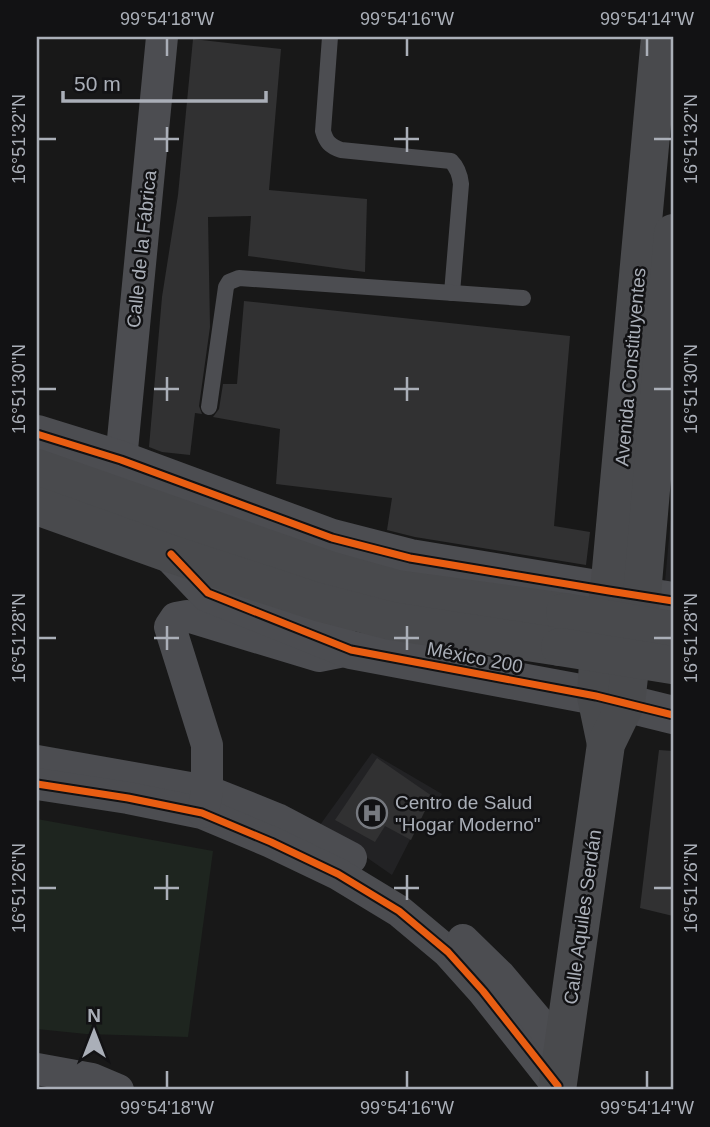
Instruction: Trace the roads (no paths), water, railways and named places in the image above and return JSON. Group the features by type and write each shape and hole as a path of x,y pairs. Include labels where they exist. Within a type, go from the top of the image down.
{"main road":[{"name":"Avenida Constituyentes","path":"659,625 660,37"},
{"name":"Avenida Constituyentes","path":"611,700 659,625 673,233"},
{"path":"37,468 329,570 563,630"},
{"path":"37,506 171,554 318,602 391,621 563,630 659,625"},
{"name":"Calle Aquiles Serdán","path":"559,1076 611,700"}],"street":[{"name":"Calle de la Fábrica","path":"121,460 162,37"},
{"path":"37,434 121,460 332,538 659,625"},
{"name":"México 200","path":"171,554 208,593 351,650 611,700 673,715"},
{"path":"205,802 207,745 170,627 176,618 187,616 319,656 351,650"},
{"path":"37,761 277,819 345,854 409,896 463,940 500,976 559,1076"},
{"path":"37,784 128,798 205,802"},
{"path":"37,1069 92,1079 118,1090"}],"lane":[{"path":"330,37 323,131 325,140 332,147 341,150 451,161 460,174 452,293"},
{"path":"209,407 226,288 232,279 523,298"}],"place":[{"name":"Centro de Salud \"Hogar Moderno\"","path":"372,813"}]}
